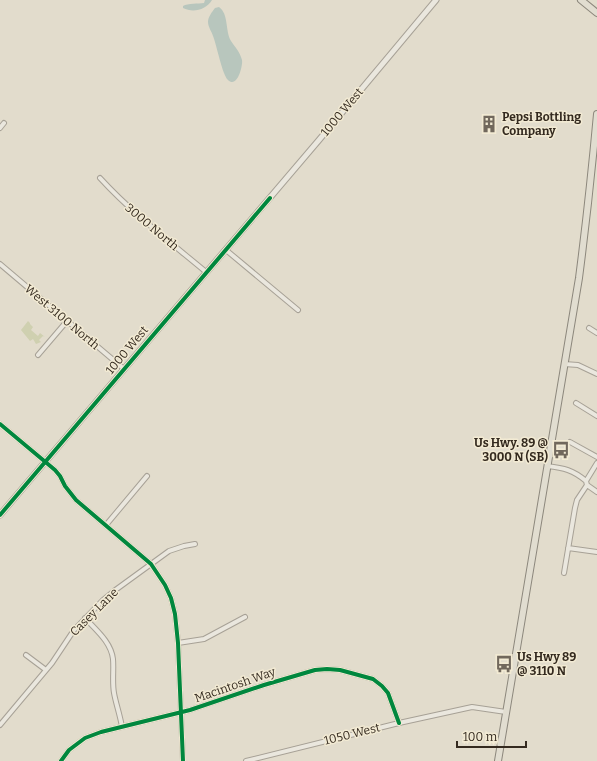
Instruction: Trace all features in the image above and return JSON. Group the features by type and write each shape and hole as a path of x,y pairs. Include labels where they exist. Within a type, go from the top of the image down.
{"main road":[{"path":"581,0 597,13"},
{"path":"498,761 584,238 597,114"}],"street":[{"name":"1000 West","path":"0,515 226,250 436,0"},
{"path":"0,128 4,123"},
{"name":"3000 North","path":"100,178 129,208 206,272"},
{"path":"226,250 298,310"},
{"name":"West 3100 North","path":"0,264 124,369"},
{"path":"38,355 67,322"},
{"path":"589,328 597,333"},
{"path":"564,364 578,365 597,374"},
{"path":"576,403 597,416"},
{"path":"0,424 57,473 76,500 151,564 165,585 171,598 175,614 178,643 183,761"},
{"path":"570,442 597,457"},
{"path":"564,573 577,500 597,463"},
{"path":"547,466 572,471 597,492"},
{"path":"106,525 147,476"},
{"name":"Casey Lane","path":"0,725 46,670 74,630 114,591 169,551 175,548 195,544"},
{"path":"568,548 597,552"},
{"path":"178,643 204,639 244,617"},
{"path":"85,618 107,642 111,651 113,657 114,693 122,727"},
{"path":"26,655 46,670"},
{"name":"Macintosh Way","path":"61,761 69,750 85,738 101,732 180,713 315,670 340,670 373,679 388,693 399,723"},
{"name":"1050 West","path":"246,761 399,723 472,707 506,712"}],"green space":[{"path":"28,321 33,327 31,330 38,336 40,333 45,337 43,336 39,340 41,342 36,344 33,339 30,341 21,330"}],"shaded area":[{"path":"205,0 212,0 199,10 187,10 183,8 183,6 188,4 204,3"},
{"path":"219,7 226,18 229,37 239,52 242,60 242,67 239,76 234,82 231,82 226,77 208,24 211,13 215,8"}],"cycle path":[{"path":"0,515 270,198"},
{"path":"0,424 55,470 76,500 151,564 165,585 171,598 175,614 178,643 183,761"},
{"path":"61,761 69,750 85,738 101,732 190,710 264,685 315,670 340,670 373,679 388,693 399,723"}],"place":[{"name":"Pepsi Bottling Company","path":"489,124"},
{"name":"Us Hwy. 89 @ 3000 N (SB)","path":"561,450"},
{"name":"Us Hwy 89 @ 3110 N","path":"504,664"}]}
